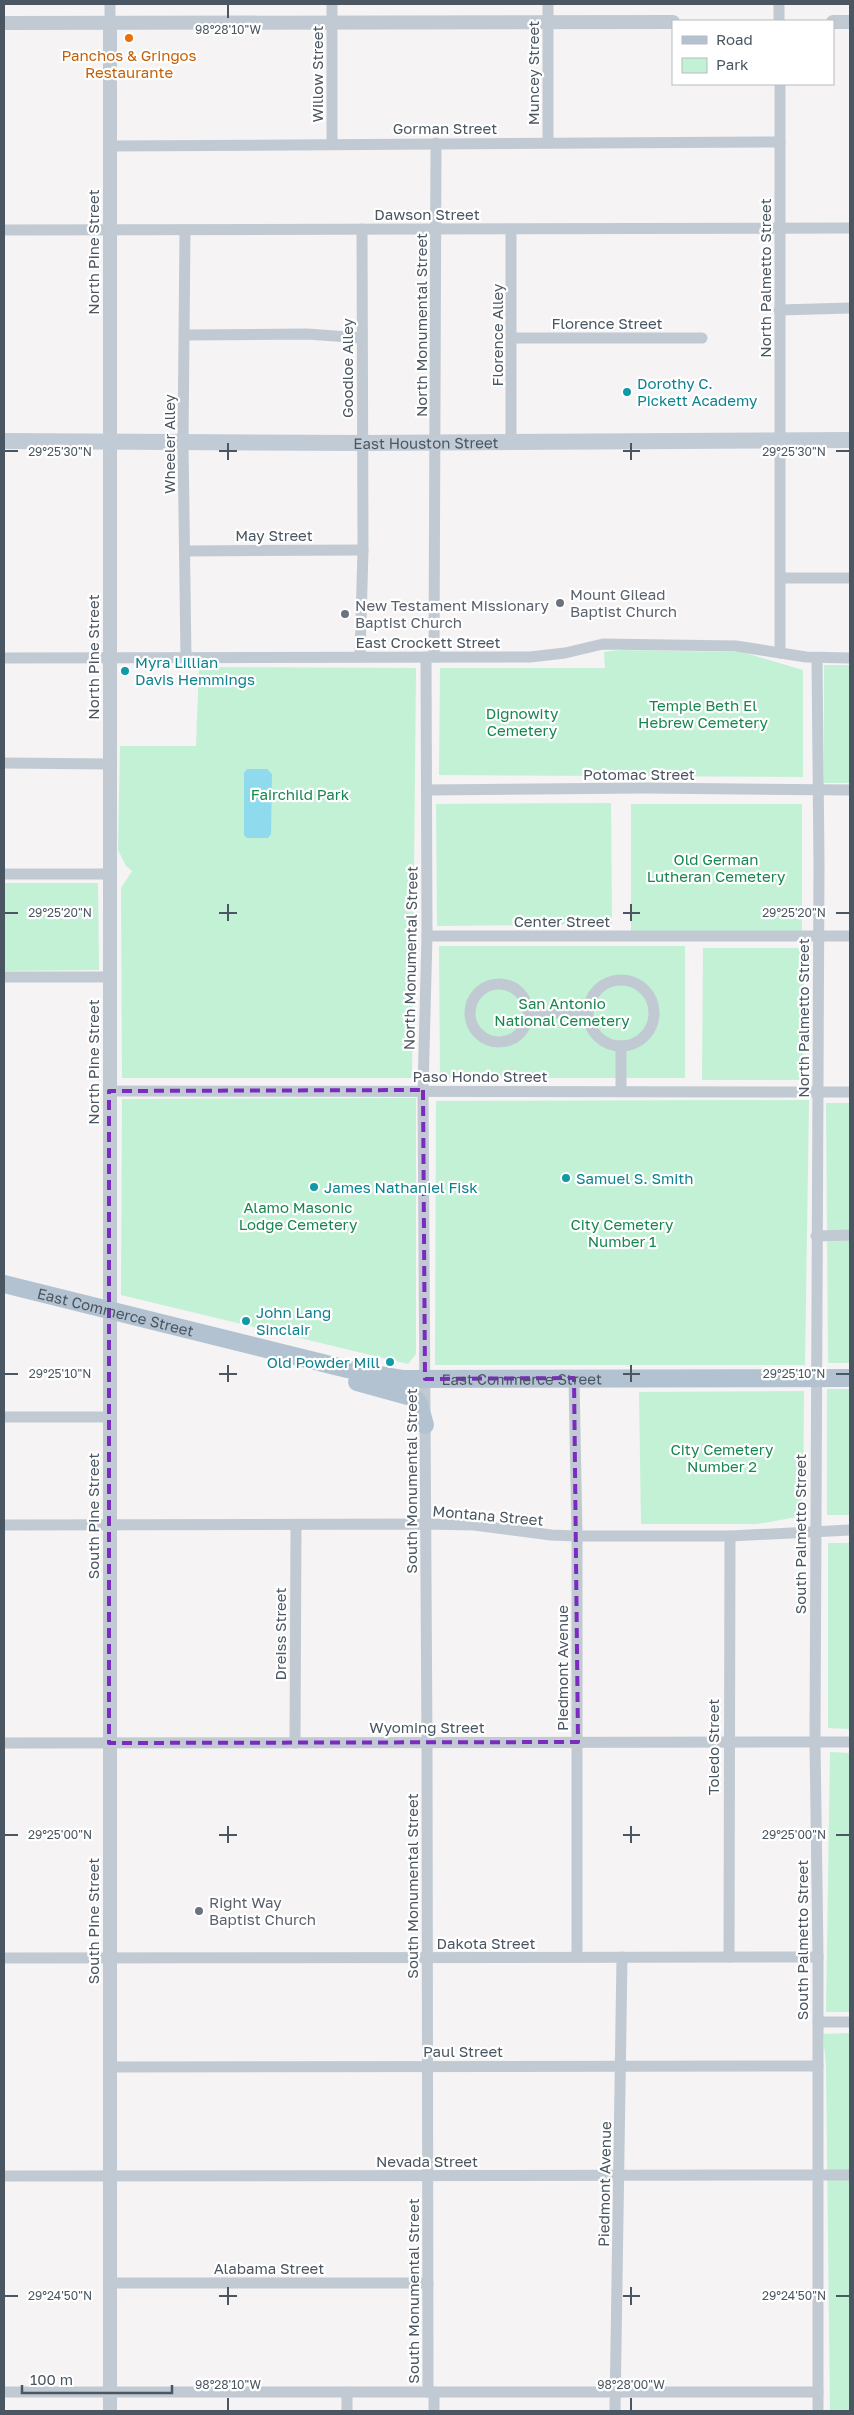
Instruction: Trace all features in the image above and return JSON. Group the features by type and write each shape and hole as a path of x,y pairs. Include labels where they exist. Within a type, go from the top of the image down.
{"main road":[{"name":"East Houston Street","path":"4,441 362,443 850,440"},
{"name":"East Commerce Street","path":"4,1284 376,1375 425,1379 850,1378"},
{"name":"East Commerce Street","path":"256,1346 292,1364 415,1398 426,1425"}],"street":[{"name":"North Pine Street","path":"109,1310 110,443 108,229 110,4"},
{"name":"Willow Street","path":"332,4 332,143"},
{"name":"Muncey Street","path":"548,4 548,143"},
{"path":"779,4 779,20"},
{"path":"4,23 672,22"},
{"path":"834,22 850,22"},
{"name":"North Palmetto Street","path":"780,85 780,653"},
{"name":"Gorman Street","path":"110,146 332,143 780,142"},
{"name":"North Monumental Street","path":"425,1379 423,1090 427,936 427,790 436,442 436,143"},
{"name":"Dawson Street","path":"4,230 850,228"},
{"name":"Goodloe Alley","path":"360,657 362,229"},
{"name":"Florence Alley","path":"511,229 511,442"},
{"name":"Wheeler Alley","path":"185,230 183,443 186,658"},
{"path":"779,310 850,308"},
{"path":"185,335 307,334 362,338"},
{"name":"Florence Street","path":"512,338 702,338"},
{"name":"May Street","path":"185,550 362,550"},
{"path":"781,578 850,578"},
{"name":"East Crockett Street","path":"4,658 542,656 604,644 736,646 817,658 850,658"},
{"name":"North Palmetto Street","path":"815,1378 818,936 817,658"},
{"path":"4,763 109,764"},
{"name":"Potomac Street","path":"427,790 663,788 850,790"},
{"path":"4,874 109,874"},
{"name":"Center Street","path":"427,936 850,936"},
{"path":"4,977 109,977"},
{"path":"611,982 630,982 644,990 653,1005 653,1022 649,1030 637,1042 621,1046 612,1045 598,1036 592,1029 588,1013 594,994 611,982"},
{"path":"498,984 516,989 527,1003 529,1013 523,1030 517,1036 500,1042 483,1038 476,1032 470,1015 474,997 488,986 498,984"},
{"path":"529,1013 588,1013"},
{"path":"621,1046 621,1091"},
{"name":"Paso Hondo Street","path":"109,1091 850,1092"},
{"path":"816,1236 850,1235"},
{"name":"South Pine Street","path":"109,1310 110,2411"},
{"name":"Piedmont Avenue","path":"574,1378 577,1536 578,1958"},
{"name":"South Palmetto Street","path":"815,1378 818,2411"},
{"name":"South Monumental Street","path":"425,1379 428,2283 431,2392 434,2411"},
{"path":"4,1417 109,1417"},
{"name":"Montana Street","path":"4,1525 426,1524 474,1525 552,1535 577,1536 730,1536 769,1535 815,1530 850,1530"},
{"name":"Dreiss Street","path":"295,1743 296,1525"},
{"name":"Toledo Street","path":"729,1957 728,1742 730,1536"},
{"name":"Wyoming Street","path":"4,1742 850,1742"},
{"name":"Dakota Street","path":"4,1958 818,1957"},
{"name":"Piedmont Avenue","path":"615,2411 618,2176 622,2066 622,1958"},
{"path":"818,2022 850,2022"},
{"name":"Paul Street","path":"109,2067 818,2066"},
{"name":"Nevada Street","path":"4,2176 850,2175"},
{"name":"Alabama Street","path":"110,2283 428,2283"},
{"path":"4,2392 818,2392"},
{"path":"347,2392 347,2411"}],"highlighted area":[{"path":"423,1090 425,1379 574,1378 578,1742 109,1743 109,1091"}],"green space":[{"path":"620,650 742,652 803,670 803,777 439,775 440,668 605,668 604,652"},
{"path":"824,665 850,665 850,783 824,783"},
{"name":"Fairchild Park","path":"199,667 416,668 412,1078 122,1078 121,888 132,871 126,866 118,850 120,746 196,746"},
{"name":"Old German Lutheran Cemetery","path":"611,803 612,924 437,926 436,804"},
{"name":"Old German Lutheran Cemetery","path":"631,804 802,804 802,931 631,931"},
{"path":"4,883 98,883 99,970 4,971"},
{"name":"San Antonio National Cemetery","path":"439,946 685,946 685,1078 440,1078"},
{"path":"703,948 804,948 803,1080 702,1080"},
{"name":"Alamo Masonic Lodge Cemetery","path":"416,1098 416,1354 408,1364 121,1295 122,1099"},
{"name":"City Cemetery Number 1","path":"809,1100 805,1365 435,1365 436,1101"},
{"path":"826,1103 850,1103 850,1363 828,1363"},
{"path":"827,1389 850,1389 850,1515 827,1515"},
{"name":"City Cemetery Number 2","path":"804,1391 803,1516 757,1524 641,1524 639,1392"},
{"path":"828,1543 850,1543 850,1729 828,1728"},
{"path":"830,1752 850,1753 850,2012 826,2012"},
{"path":"850,2033 850,2411 830,2411 826,2065 823,2034"}],"water":[{"path":"247,769 267,769 272,774 271,834 268,838 247,838 244,835 244,773"}],"place":[{"name":"Panchos & Gringos Restaurante","path":"129,38"},
{"name":"Dorothy C. Pickett Academy","path":"627,392"},
{"name":"Mount Gilead Baptist Church","path":"560,603"},
{"name":"New Testament Missionary Baptist Church","path":"345,614"},
{"name":"Myra Lillian Davis Hemmings","path":"125,671"},
{"name":"Samuel S. Smith","path":"566,1178"},
{"name":"James Nathaniel Fisk","path":"314,1187"},
{"name":"John Lang Sinclair","path":"246,1321"},
{"name":"Old Powder Mill","path":"390,1362"},
{"name":"Right Way Baptist Church","path":"199,1911"}],"park label":[{"name":"Temple Beth El Hebrew Cemetery","path":"703,714"},
{"name":"Dignowity Cemetery","path":"522,722"}]}
